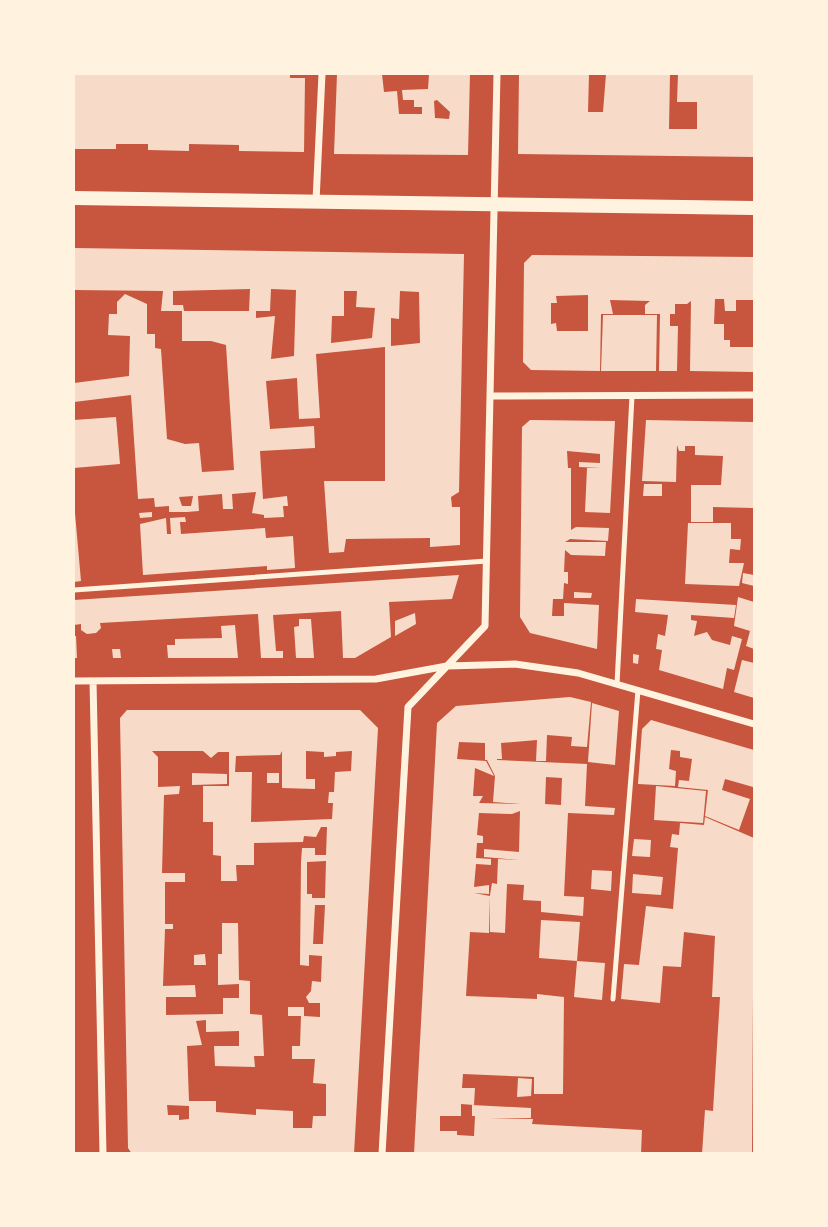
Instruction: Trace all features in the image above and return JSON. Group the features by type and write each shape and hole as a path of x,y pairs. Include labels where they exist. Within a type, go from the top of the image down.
{"main road":[{"path":"74,198 754,208"}],"street":[{"path":"316,201 322,74"},
{"path":"382,1153 408,707 485,626 497,74"},
{"path":"491,396 754,395"},
{"path":"74,681 376,679 447,666 515,664 578,673 754,724"},
{"path":"93,681 103,1153"}],"lane":[{"path":"617,684 632,396"},
{"path":"74,590 487,561"},
{"path":"612,999 638,690"}],"building":[{"path":"74,74 290,74 290,78 305,78 304,152 239,151 239,145 189,144 189,151 148,150 148,144 116,144 116,149 74,149"},
{"path":"337,74 382,74 384,92 397,91 399,114 422,114 422,107 414,107 414,100 403,100 402,90 428,89 429,74 470,74 468,155 334,154","holes":["437,100 450,112 449,119 435,118 434,101"]},
{"path":"519,74 589,74 588,112 603,112 606,74 670,74 669,129 697,129 697,102 677,102 678,74 754,74 754,157 518,154"},
{"path":"74,248 464,254 459,492 451,497 452,507 460,507 460,545 430,547 430,538 346,539 344,552 329,553 324,481 385,481 385,347 316,354 320,418 299,419 297,378 266,381 270,429 314,426 315,448 260,451 263,499 287,496 288,506 283,506 284,517 264,518 264,515 252,513 256,492 232,494 233,509 223,509 222,494 198,496 199,511 187,512 169,512 169,506 155,507 154,498 138,499 131,395 74,402 74,383 129,376 130,336 108,335 109,314 117,314 117,302 125,294 147,304 147,334 155,334 155,348 161,349 167,439 185,444 199,443 202,472 234,470 226,345 211,341 182,341 182,311 161,311 163,291 74,290","holes":["250,289 249,311 184,311 183,305 173,305 173,291","271,289 296,290 294,356 271,359 275,316 256,318 256,311 270,311","344,291 357,291 356,307 375,308 372,338 331,343 332,316 344,316","400,291 419,292 420,343 391,346 391,318 399,319","193,496 191,506 182,506 179,497"]},
{"path":"532,255 754,257 754,300 736,300 736,311 725,311 724,299 715,299 714,324 724,324 724,340 730,340 730,347 754,347 754,372 690,371 691,301 687,304 675,304 675,314 670,314 670,326 678,326 677,371 659,371 660,314 645,314 645,305 650,301 610,300 613,314 601,314 600,371 531,370 523,362 524,263","holes":["588,295 588,331 557,331 556,323 551,324 551,303 557,303 556,296"]},
{"path":"603,315 657,315 656,371 601,371"},
{"path":"116,417 120,464 74,468 74,420"},
{"path":"530,420 615,421 610,513 585,512 587,468 600,468 579,467 579,462 600,463 600,454 567,451 568,468 571,468 571,530 576,527 609,528 608,541 570,539 565,542 606,542 605,556 571,555 565,550 564,572 568,572 568,584 564,583 563,599 553,599 552,616 564,616 564,603 599,605 597,649 530,633 520,617 522,427"},
{"path":"646,420 754,422 753,508 713,507 713,522 691,522 691,485 721,485 723,456 695,455 695,446 685,446 685,451 679,451 677,445 676,482 642,481"},
{"path":"644,484 662,484 662,496 643,496"},
{"path":"74,502 81,581 74,582"},
{"path":"152,512 152,517 140,518 139,513"},
{"path":"185,517 186,522 180,522 181,534 265,528 266,538 293,536 295,568 267,570 267,566 143,575 140,524 166,518 167,534 171,534 170,518"},
{"path":"688,523 731,523 731,539 741,539 740,550 730,549 729,563 744,563 739,586 685,584"},
{"path":"743,573 754,575 754,586 742,583"},
{"path":"459,575 452,599 389,602 391,637 355,658 343,658 341,611 273,615 276,651 283,651 283,658 261,658 258,614 100,623 101,628 96,633 87,634 81,630 81,624 74,625 74,600"},
{"path":"574,592 592,593 591,598 574,598"},
{"path":"738,597 754,602 754,649 746,646 750,631 734,626"},
{"path":"636,599 736,605 734,618 691,615 691,620 697,621 694,636 707,632 712,640 730,645 732,636 742,639 734,670 727,668 723,689 659,670 662,650 656,649 658,634 665,636 668,615 635,612"},
{"path":"415,613 416,624 395,636 395,621"},
{"path":"299,619 311,619 314,658 296,658 294,627 299,626"},
{"path":"235,625 238,658 168,658 167,645 175,645 175,639 222,638 221,626"},
{"path":"76,636 77,658 74,658"},
{"path":"112,649 120,649 121,658 113,658"},
{"path":"633,654 639,655 638,664 633,663"},
{"path":"742,660 754,663 754,698 734,692"},
{"path":"570,697 591,702 587,747 571,746 572,737 547,735 546,761 536,761 537,740 501,743 502,759 497,759 587,764 585,806 615,808 614,815 568,813 564,896 584,897 583,916 541,912 541,901 523,900 524,885 507,884 505,933 490,932 490,896 489,933 470,932 466,996 537,999 537,994 564,997 563,1094 534,1094 534,1077 463,1074 462,1088 475,1088 474,1105 461,1104 461,1116 440,1116 440,1131 457,1131 457,1135 474,1136 475,1116 472,1116 472,1105 531,1108 531,1118 488,1118 533,1119 532,1124 642,1130 641,1154 414,1154 437,723 456,706","holes":["459,742 485,743 485,760 487,760 495,776 493,802 521,804 479,803 483,796 473,796 475,768 494,776 486,761 457,759","546,777 562,778 561,805 545,804","520,811 519,852 484,849 484,857 519,860 498,859 497,884 492,883 490,896 474,893 489,894 489,885 474,887 476,864 491,865 491,859 476,858 477,843 483,843 483,836 477,835 479,813 512,814"]},
{"path":"592,703 619,711 615,765 588,762"},
{"path":"127,710 360,710 378,728 354,1154 132,1154 128,1148 120,718","holes":["152,751 203,751 211,758 218,752 229,752 229,786 203,786 203,822 213,822 213,855 221,856 221,881 237,881 236,865 254,865 254,843 303,842 304,836 316,837 321,827 327,827 326,855 315,855 315,848 302,848 301,862 300,965 309,966 309,955 322,956 321,982 312,981 311,991 306,997 309,1003 320,1003 320,1017 304,1016 304,1007 288,1007 288,1016 301,1016 300,1046 292,1046 292,1059 315,1059 313,1083 326,1084 326,1116 313,1116 312,1128 293,1128 293,1111 256,1109 256,1115 216,1112 216,1101 189,1101 187,1046 202,1045 196,1021 206,1020 206,1032 239,1031 239,1046 214,1046 215,1066 255,1067 254,1056 264,1056 262,1015 250,1014 250,981 239,980 238,923 222,923 218,985 239,984 239,998 223,998 223,1014 166,1015 166,997 196,997 195,985 163,986 165,929 173,929 173,924 165,924 165,882 185,882 185,873 162,873 164,795 179,794 180,786 158,787 158,757","282,751 282,788 315,789 315,779 306,779 306,751 324,752 324,757 336,756 336,752 352,751 351,771 335,772 334,792 329,792 328,803 333,803 332,819 251,822 252,772 235,772 236,756 280,755","326,861 325,898 312,898 312,894 307,894 307,862","315,905 325,905 323,944 313,944","167,1105 189,1106 189,1119 179,1120 179,1115 168,1115"]},
{"path":"651,720 754,750 753,787 725,779 722,790 750,799 739,830 705,816 708,790 678,787 679,780 689,781 692,759 680,757 680,751 671,750 669,769 676,771 675,786 638,784 642,729"},
{"path":"192,773 227,774 227,784 192,785"},
{"path":"267,773 279,773 279,783 267,783"},
{"path":"656,786 706,791 703,823 654,820"},
{"path":"705,817 754,838 752,1154 702,1154 705,1110 713,1111 720,997 712,997 715,936 684,932 681,967 663,966 660,1003 621,999 624,964 639,965 646,906 673,909 678,848 670,847 672,834 679,835 680,823 704,825"},
{"path":"634,839 651,840 650,857 632,856"},
{"path":"592,870 612,871 611,891 591,889"},
{"path":"633,874 663,877 661,895 632,893"},
{"path":"541,920 580,922 577,961 539,958"},
{"path":"205,954 206,965 194,965 194,955"},
{"path":"577,961 605,963 602,1000 574,997"},
{"path":"518,1078 532,1079 531,1096 517,1097"}]}
